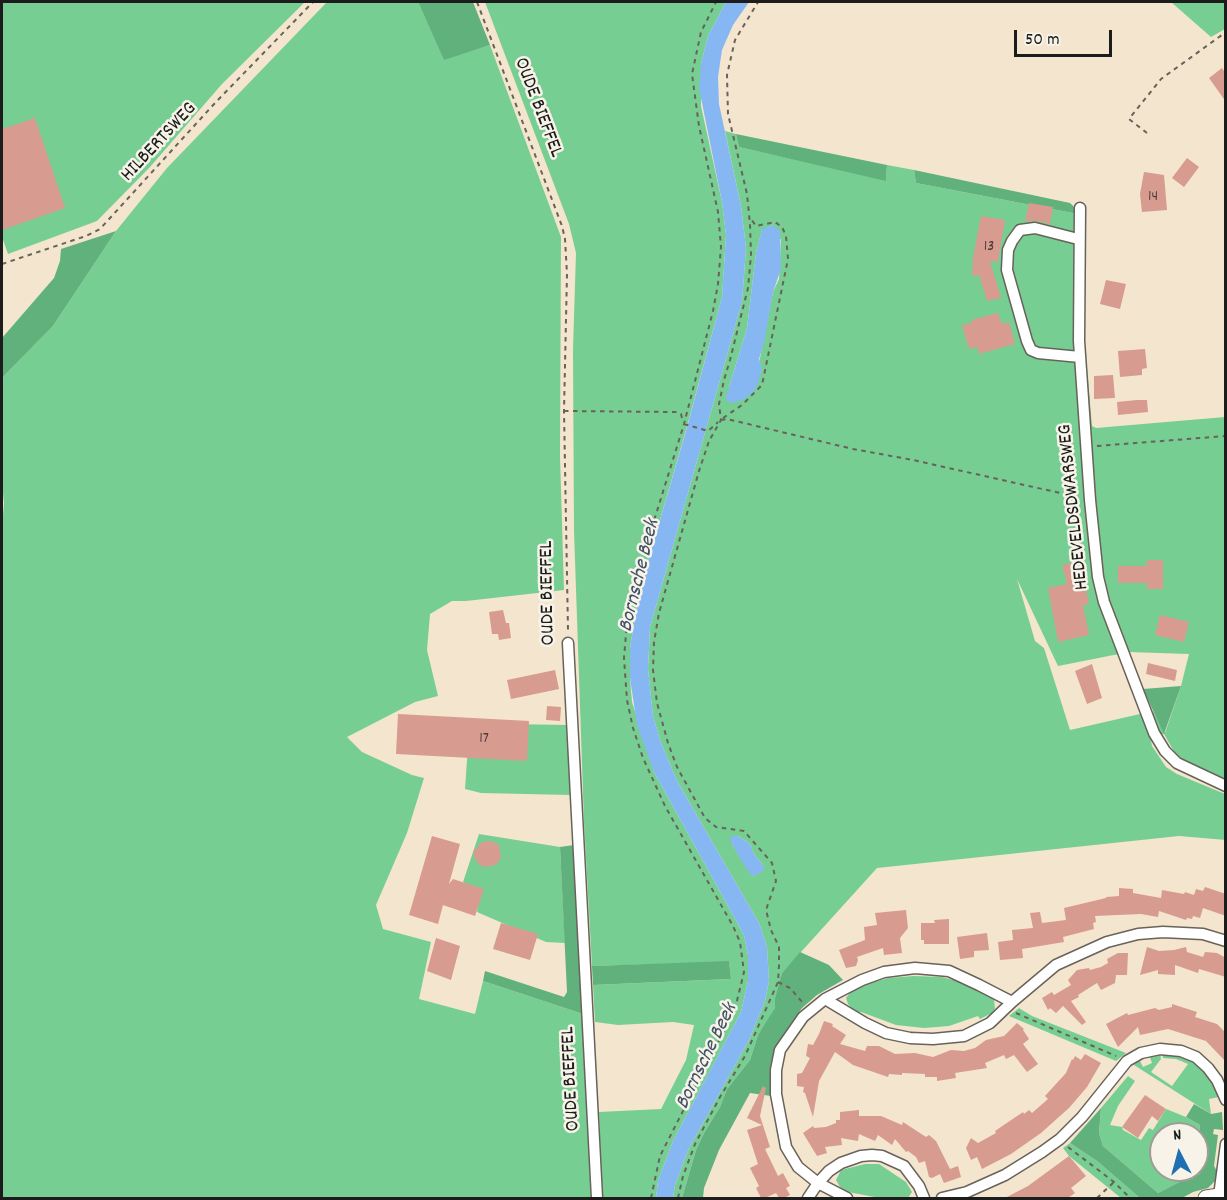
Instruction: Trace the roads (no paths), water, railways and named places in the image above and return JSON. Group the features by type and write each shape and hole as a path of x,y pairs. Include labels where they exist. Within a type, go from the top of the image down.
{"street":[{"name":"HEDEVELDSDWARSWEG","path":"1080,208 1078,239 1080,357 1090,500 1098,577 1104,602 1154,733 1165,752 1176,763 1226,786"},
{"path":"1078,239 1035,228 1020,230 1008,250 1007,270 1031,350 1038,353 1080,357"},
{"name":"OUDE BIEFFEL","path":"568,643 597,1198"},
{"path":"825,999 886,1033 910,1038 933,1039 964,1036 990,1023 1056,965 1107,942 1138,934 1163,932 1203,934 1226,941"},
{"path":"847,1198 818,1183 798,1167 786,1147 776,1094 776,1070 780,1050 792,1031 809,1011 825,999 862,980 884,972 915,968 949,971 980,985 1009,1005"},
{"path":"942,1198 967,1192 1005,1175 1060,1139 1082,1117 1127,1061 1141,1053 1160,1049 1181,1051 1196,1057 1217,1080 1226,1100"},
{"path":"1217,1196 1226,1144"},
{"path":"808,1198 829,1171 841,1163 861,1156 882,1156 904,1166 919,1186 924,1198"}],"water":[{"path":"726,2 749,2 733,25 722,50 718,77 719,104 741,206 746,248 742,302 650,627 648,669 653,716 661,743 677,781 759,923 767,947 769,981 765,1001 749,1040 689,1148 675,1185 673,1198 656,1198 658,1181 673,1141 741,1012 748,981 748,955 744,935 654,772 637,725 630,678 630,648 639,592 722,297 726,235 722,202 699,88 701,64 708,36"},
{"path":"773,225 780,231 781,269 773,292 759,359 762,368 759,381 754,391 743,400 731,403 726,400 726,397 747,328 756,253 762,229"},
{"path":"738,836 750,844 754,854 763,865 764,869 759,874 752,876 743,863 732,844 730,837"}],"water label":[{"name":"Bornsche Beek","path":"641,576"},
{"name":"Bornsche Beek","path":"708,1057"}]}
